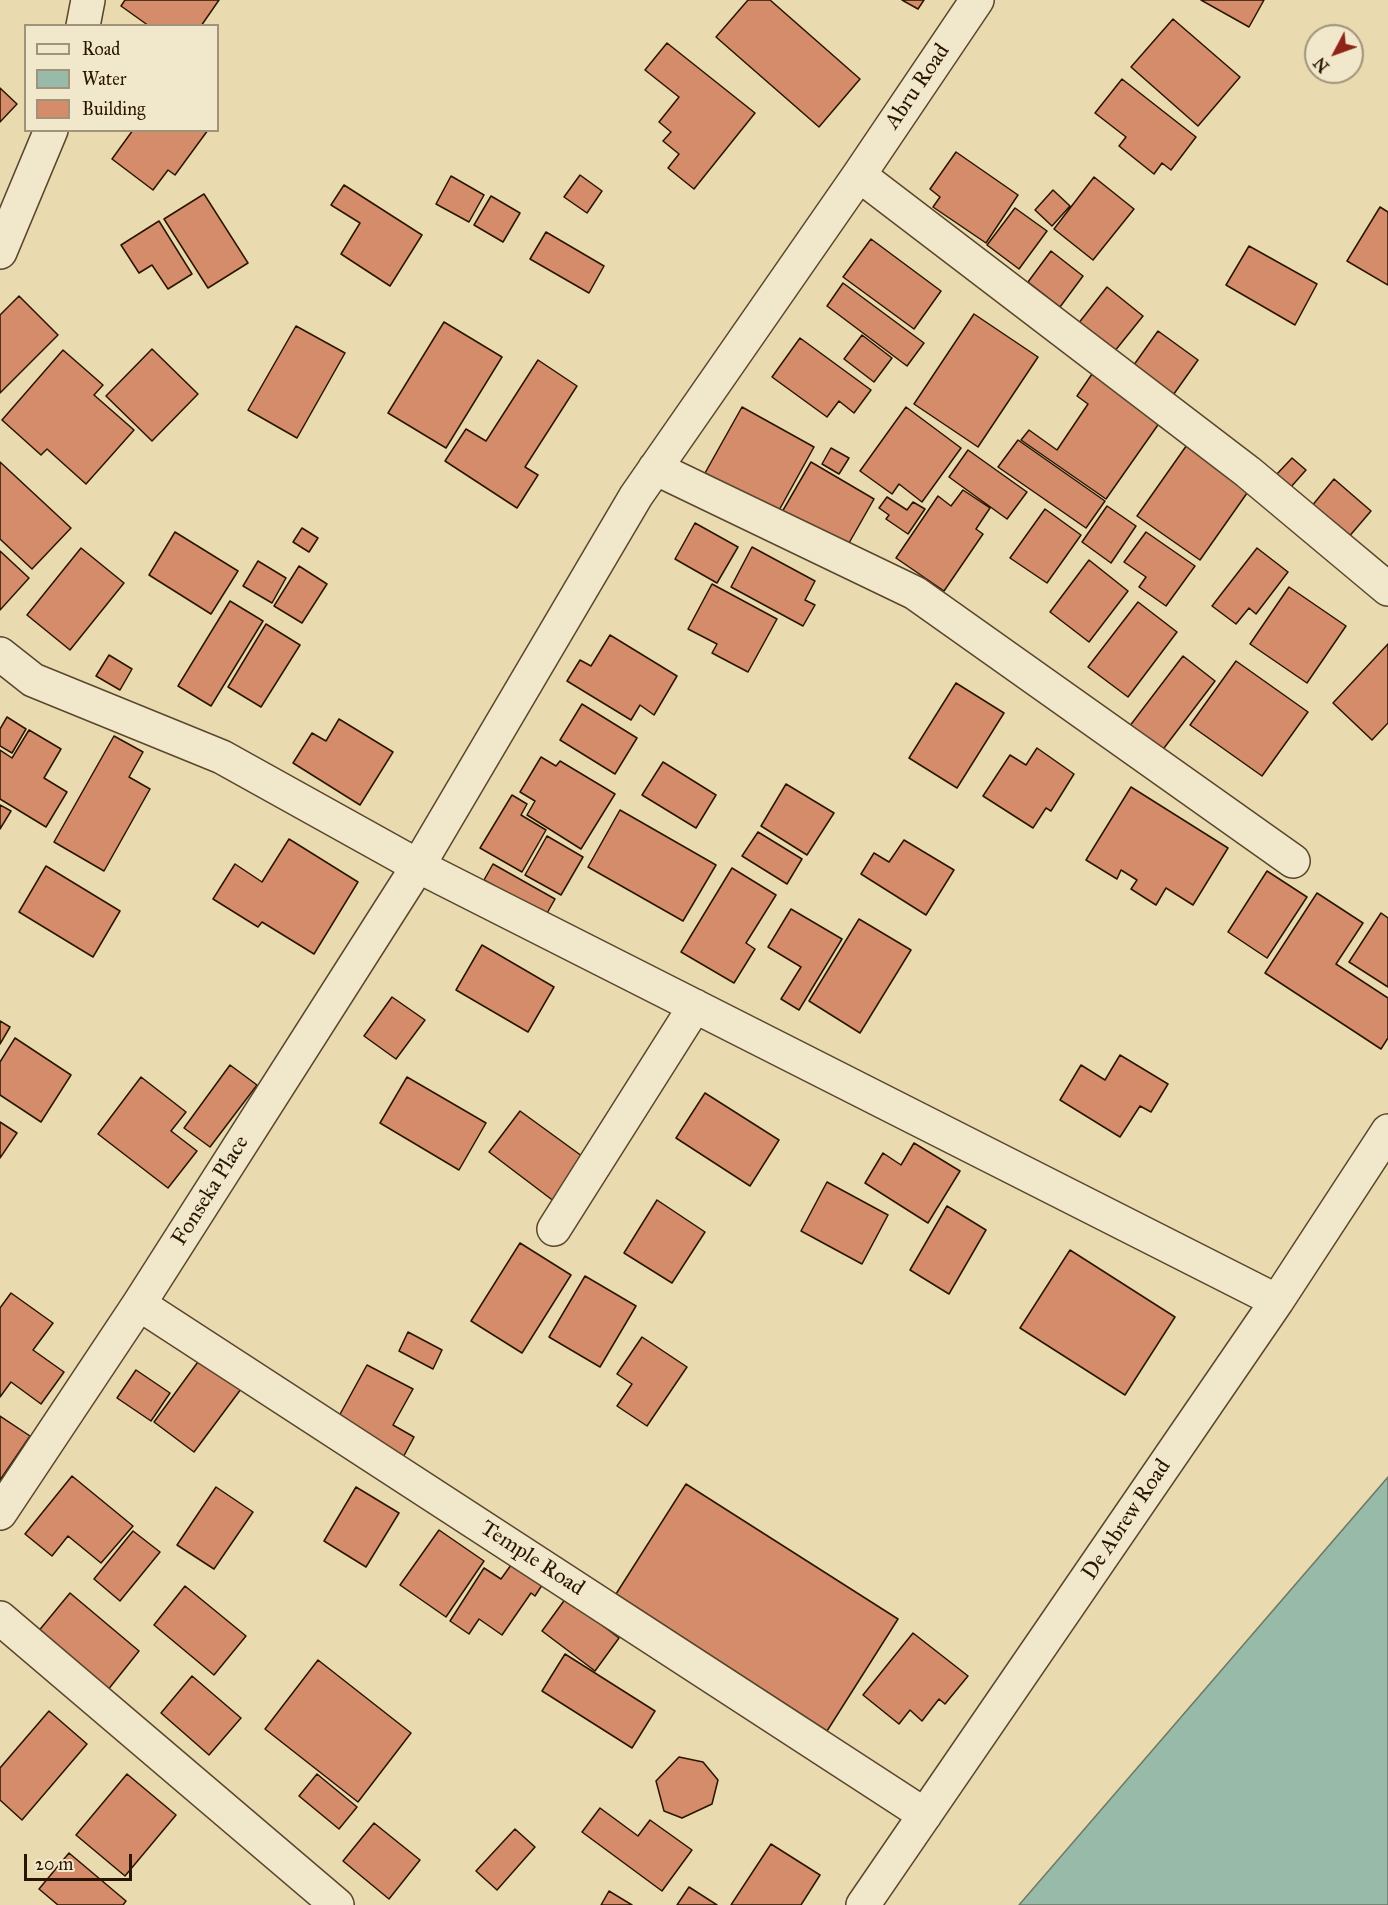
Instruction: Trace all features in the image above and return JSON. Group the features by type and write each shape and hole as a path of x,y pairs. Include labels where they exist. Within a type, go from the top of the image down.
{"street":[{"path":"83,24 88,0"},
{"name":"Abru Road","path":"655,468 859,175 977,0"},
{"path":"0,252 50,132"},
{"path":"859,175 1248,472 1388,590"},
{"path":"655,468 915,593 1293,861"},
{"name":"Fonseka Place","path":"0,1513 139,1304 418,866 636,496 655,468"},
{"path":"0,654 33,680 222,757 418,866 1277,1301"},
{"path":"554,1228 695,1006"},
{"name":"De Abrew Road","path":"863,1905 1277,1301 1388,1131"},
{"name":"Temple Road","path":"139,1304 925,1815"},
{"path":"0,1618 336,1905"}],"water":[{"path":"1388,1477 1388,1905 1019,1905"}],"building":[{"path":"125,0 219,0 202,24 146,24 121,6"},
{"path":"748,0 770,0 860,79 819,127 716,37"},
{"path":"902,0 924,0 918,9"},
{"path":"1201,0 1264,0 1249,27"},
{"path":"1173,19 1240,77 1198,126 1131,67"},
{"path":"667,43 755,113 694,189 668,168 679,154 663,141 671,132 659,122 679,97 645,70"},
{"path":"1122,79 1196,137 1171,170 1162,163 1154,174 1119,146 1126,137 1095,113"},
{"path":"0,88 17,104 0,122"},
{"path":"132,132 207,132 175,175 168,170 153,190 112,159"},
{"path":"956,152 1018,195 986,243 933,207 940,197 930,189"},
{"path":"580,175 602,191 587,213 564,197"},
{"path":"451,176 484,195 469,222 436,204"},
{"path":"1094,177 1134,209 1093,260 1054,229"},
{"path":"344,185 422,235 390,286 341,254 360,223 331,205"},
{"path":"1053,190 1070,206 1052,226 1035,210"},
{"path":"204,194 248,263 208,288 164,219"},
{"path":"491,196 520,213 503,242 474,225"},
{"path":"1380,207 1388,212 1388,285 1347,261"},
{"path":"1015,208 1047,231 1019,269 987,245"},
{"path":"159,221 192,274 168,289 152,265 139,273 121,245"},
{"path":"546,232 604,266 589,293 530,259"},
{"path":"871,239 941,291 914,329 843,277"},
{"path":"1249,246 1317,284 1295,325 1226,285"},
{"path":"1051,251 1083,276 1060,307 1028,282"},
{"path":"843,283 924,343 907,366 827,306"},
{"path":"1107,287 1143,316 1114,352 1078,324"},
{"path":"19,296 58,335 0,393 0,315"},
{"path":"974,314 1038,357 978,447 914,404"},
{"path":"444,322 502,357 446,448 388,413"},
{"path":"296,326 345,353 297,438 248,410"},
{"path":"1158,331 1198,360 1171,398 1131,369"},
{"path":"862,335 892,358 874,382 844,359"},
{"path":"800,338 871,390 854,413 839,401 827,417 772,377"},
{"path":"152,349 198,394 152,441 106,396"},
{"path":"63,350 103,385 94,395 134,430 86,484 47,449 41,455 2,420"},
{"path":"538,360 577,386 525,467 538,475 517,508 445,461 466,429 486,441"},
{"path":"1092,374 1160,422 1106,499 1021,440 1029,430 1057,450 1088,404 1077,396"},
{"path":"742,407 814,447 777,514 705,473"},
{"path":"906,407 961,448 922,502 899,484 892,494 860,471"},
{"path":"1018,440 1105,501 1086,528 998,467"},
{"path":"1189,442 1252,486 1200,560 1137,516"},
{"path":"831,448 849,458 839,474 822,464"},
{"path":"968,450 1027,492 1007,519 949,477"},
{"path":"1292,458 1306,470 1290,488 1276,475"},
{"path":"0,462 71,528 32,569 0,539"},
{"path":"811,462 874,499 845,550 782,512"},
{"path":"1334,479 1371,511 1347,539 1311,507"},
{"path":"963,490 990,508 976,529 983,534 944,591 896,558 938,496 951,506"},
{"path":"887,497 907,510 913,502 925,509 908,534 886,519 889,515 879,508"},
{"path":"1107,506 1136,526 1111,563 1082,542"},
{"path":"1045,509 1081,535 1047,583 1010,558"},
{"path":"695,523 738,547 717,583 675,559"},
{"path":"302,528 318,538 309,552 293,542"},
{"path":"175,532 238,571 211,614 149,575"},
{"path":"1146,532 1195,566 1166,606 1139,587 1146,577 1124,562"},
{"path":"752,547 815,581 805,600 815,605 803,626 731,587"},
{"path":"81,548 124,583 70,650 27,615"},
{"path":"1257,548 1288,572 1256,614 1249,608 1236,624 1212,606"},
{"path":"0,551 29,578 0,610"},
{"path":"1089,560 1128,591 1089,642 1050,612"},
{"path":"258,561 286,578 272,603 243,586"},
{"path":"299,566 327,584 302,623 274,606"},
{"path":"712,584 777,619 748,672 712,653 717,644 688,629"},
{"path":"1289,587 1346,626 1307,683 1250,644"},
{"path":"230,601 263,621 211,706 178,686"},
{"path":"1138,602 1177,632 1128,697 1088,667"},
{"path":"266,624 300,645 261,707 228,687"},
{"path":"610,635 677,676 654,715 640,705 631,720 567,681 580,660 591,666"},
{"path":"1388,644 1388,723 1372,740 1333,703"},
{"path":"109,655 132,669 120,690 96,676"},
{"path":"1183,656 1215,681 1161,752 1129,727"},
{"path":"1236,661 1308,712 1262,776 1190,725"},
{"path":"956,683 1004,713 957,788 909,758"},
{"path":"582,704 637,738 615,774 560,740"},
{"path":"7,717 26,729 12,753 0,746 0,729"},
{"path":"339,719 393,752 360,805 293,763 312,733 326,741"},
{"path":"29,730 61,749 44,778 67,792 46,827 0,799 0,750 12,758"},
{"path":"114,736 143,752 129,777 150,789 104,871 54,842"},
{"path":"1037,748 1074,774 1051,811 1046,808 1033,828 983,796 1010,755 1026,765"},
{"path":"541,757 556,766 560,761 615,794 581,849 527,815 535,801 520,792"},
{"path":"663,762 716,795 696,828 642,795"},
{"path":"786,784 834,813 807,855 761,826"},
{"path":"1131,787 1228,848 1193,905 1166,888 1156,905 1131,889 1137,880 1121,870 1117,879 1086,860"},
{"path":"512,795 527,804 521,815 546,830 522,872 480,848"},
{"path":"0,805 11,811 0,829"},
{"path":"620,810 716,865 683,921 588,867"},
{"path":"758,832 802,859 787,884 742,856"},
{"path":"547,836 583,857 561,895 525,875"},
{"path":"289,839 358,882 314,954 262,922 258,927 213,899 235,864 262,882"},
{"path":"904,840 954,870 926,915 861,874 874,853 889,862"},
{"path":"493,864 555,899 546,915 484,880"},
{"path":"46,866 120,911 93,957 19,912"},
{"path":"732,868 776,895 746,943 755,949 734,983 681,952"},
{"path":"1267,871 1307,897 1267,958 1228,932"},
{"path":"1317,893 1363,923 1336,964 1388,998 1388,1038 1381,1049 1265,973"},
{"path":"791,909 842,939 799,1010 781,999 801,967 768,947"},
{"path":"1381,913 1388,918 1388,987 1349,962"},
{"path":"859,919 911,950 860,1033 809,1001"},
{"path":"482,945 554,987 528,1032 456,990"},
{"path":"392,997 425,1020 396,1059 364,1036"},
{"path":"0,1021 10,1027 0,1044"},
{"path":"15,1038 71,1075 41,1122 0,1095 0,1062"},
{"path":"1120,1055 1168,1084 1151,1112 1140,1106 1120,1137 1060,1100 1081,1065 1105,1080"},
{"path":"230,1065 257,1085 210,1147 184,1128"},
{"path":"141,1077 186,1112 171,1131 197,1151 168,1188 98,1134"},
{"path":"407,1077 486,1123 459,1170 380,1123"},
{"path":"705,1093 779,1140 750,1186 676,1138"},
{"path":"520,1111 586,1159 555,1202 489,1152"},
{"path":"0,1122 17,1133 0,1158"},
{"path":"914,1143 960,1171 928,1223 865,1183 883,1153 901,1165"},
{"path":"827,1182 888,1215 862,1264 801,1231"},
{"path":"657,1200 705,1232 672,1283 624,1253"},
{"path":"947,1206 986,1230 949,1294 910,1270"},
{"path":"520,1243 571,1275 522,1353 471,1321"},
{"path":"1070,1250 1175,1317 1125,1395 1020,1328"},
{"path":"585,1276 636,1306 600,1367 549,1337"},
{"path":"11,1293 53,1323 33,1350 64,1372 41,1404 11,1382 0,1397 0,1308"},
{"path":"408,1332 442,1350 433,1369 399,1351"},
{"path":"642,1337 687,1367 647,1426 617,1406 632,1384 617,1374"},
{"path":"203,1355 244,1385 194,1452 154,1422"},
{"path":"367,1365 413,1389 393,1425 414,1437 400,1463 333,1427"},
{"path":"136,1370 170,1393 151,1421 117,1398"},
{"path":"0,1416 30,1436 0,1480"},
{"path":"72,1476 133,1526 101,1563 68,1536 52,1556 25,1534"},
{"path":"686,1484 898,1619 827,1731 616,1594"},
{"path":"216,1487 253,1512 214,1569 177,1545"},
{"path":"356,1487 399,1513 366,1567 324,1541"},
{"path":"439,1530 484,1561 446,1617 400,1585"},
{"path":"133,1531 160,1552 120,1601 94,1579"},
{"path":"516,1558 546,1579 535,1596 531,1593 502,1635 479,1619 469,1634 450,1621 484,1568 501,1579"},
{"path":"185,1586 246,1636 214,1675 154,1625"},
{"path":"70,1593 139,1651 107,1691 37,1633"},
{"path":"566,1598 619,1638 595,1671 542,1631"},
{"path":"913,1633 968,1676 945,1704 939,1699 922,1721 910,1710 899,1724 863,1695"},
{"path":"565,1654 655,1711 632,1748 542,1691"},
{"path":"318,1660 411,1733 358,1802 265,1729"},
{"path":"192,1676 241,1718 209,1755 161,1713"},
{"path":"49,1711 87,1744 22,1820 0,1800 0,1768"},
{"path":"679,1757 703,1762 718,1780 712,1804 682,1818 664,1811 656,1781"},
{"path":"127,1774 176,1815 125,1876 76,1835"},
{"path":"317,1774 357,1807 339,1829 299,1796"},
{"path":"600,1808 638,1836 650,1820 692,1850 662,1891 582,1832"},
{"path":"374,1823 420,1860 389,1899 343,1861"},
{"path":"515,1829 535,1847 497,1890 476,1871"},
{"path":"771,1844 820,1875 801,1905 731,1905"},
{"path":"69,1853 126,1901 123,1905 58,1905 39,1889"},
{"path":"689,1887 717,1905 677,1905"},
{"path":"609,1891 632,1905 601,1905"}]}
